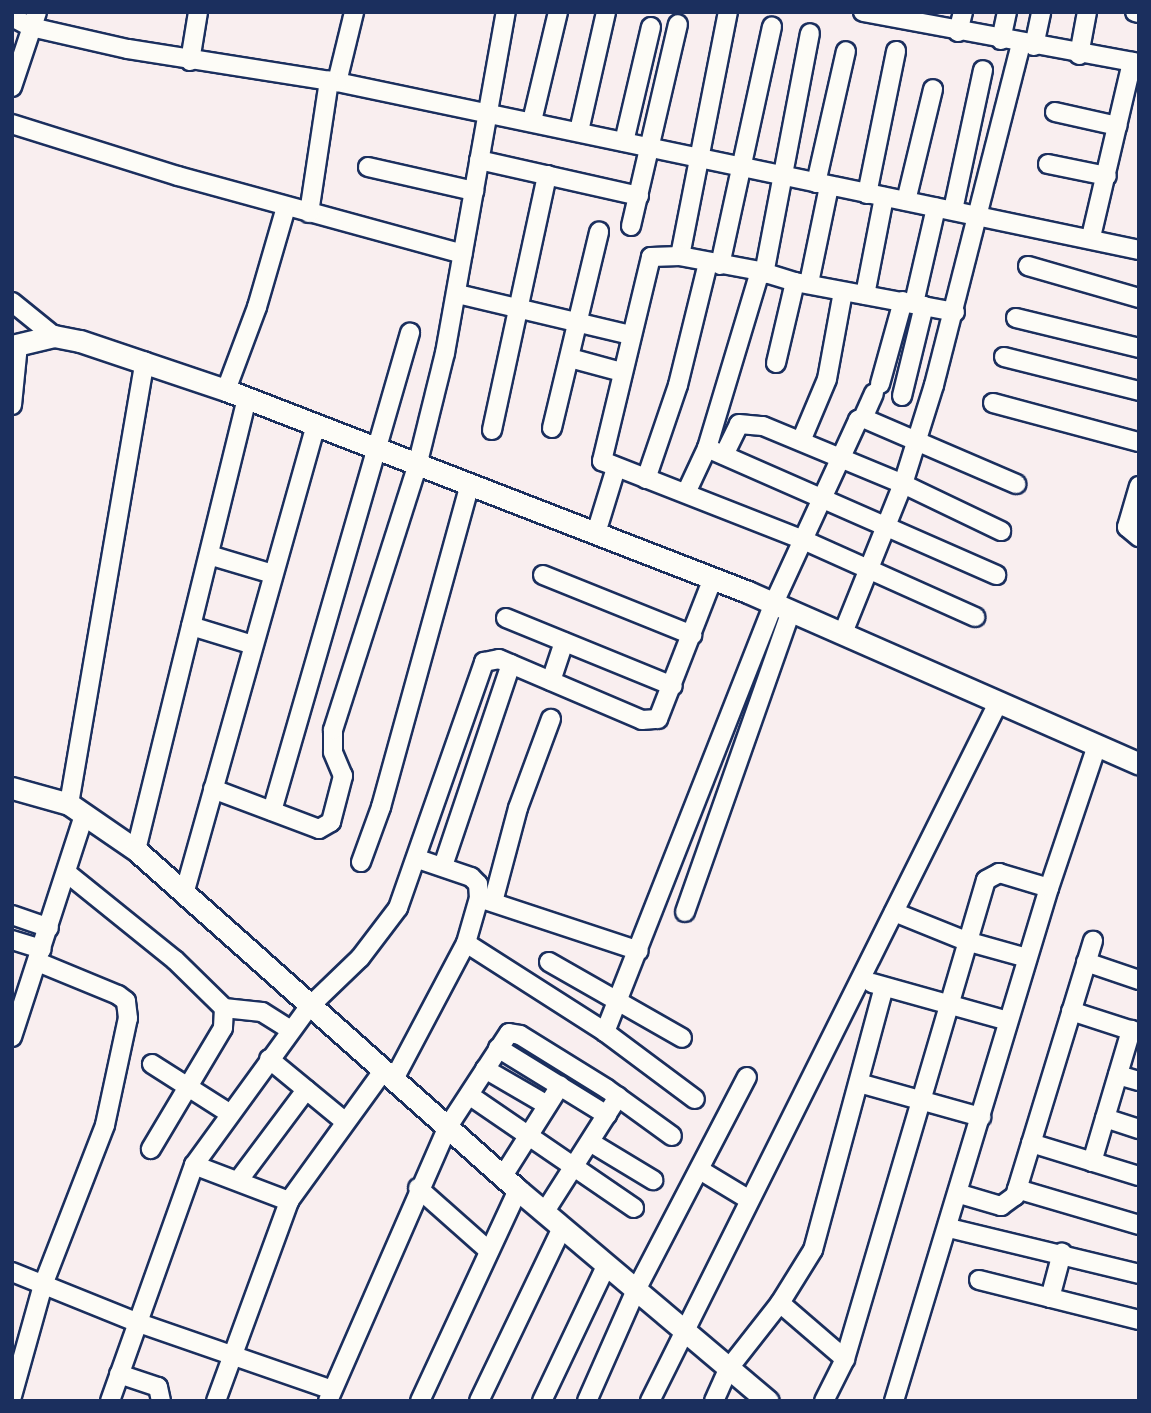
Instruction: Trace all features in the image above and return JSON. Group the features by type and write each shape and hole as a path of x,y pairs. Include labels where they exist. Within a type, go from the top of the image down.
{"main road":[{"path":"15,346 54,336 145,361 226,390 469,487 713,578 1139,764"},
{"path":"12,788 77,810 136,850 309,1007 544,1213 768,1401"}],"street":[{"path":"190,61 198,12"},
{"path":"309,213 333,81 354,12"},
{"path":"213,789 319,830 331,822 343,776 333,751 333,730 417,466 458,294 485,112 506,12"},
{"path":"532,121 558,12"},
{"path":"579,131 606,12"},
{"path":"680,256 728,12"},
{"path":"864,12 914,17 958,32 1135,63 1091,237"},
{"path":"958,32 963,12"},
{"path":"1000,40 1007,12"},
{"path":"843,633 903,484 955,312 1028,45 1041,12"},
{"path":"1069,53 1087,12"},
{"path":"12,17 34,19 190,61 333,81 782,176 1138,247"},
{"path":"12,87 34,19"},
{"path":"631,226 678,24"},
{"path":"624,142 651,27"},
{"path":"646,479 678,385 714,264 741,167 772,27"},
{"path":"686,494 707,448 762,272 810,33"},
{"path":"776,363 802,283 846,51"},
{"path":"864,295 896,51"},
{"path":"685,912 782,608 801,539 838,457 863,418 877,389 914,304 945,209 983,70"},
{"path":"906,201 933,89"},
{"path":"1055,112 1117,127"},
{"path":"12,124 286,207 463,254"},
{"path":"480,160 639,196"},
{"path":"1048,164 1107,176"},
{"path":"368,167 474,191"},
{"path":"492,430 547,175"},
{"path":"226,390 257,307 286,207"},
{"path":"552,428 599,232"},
{"path":"955,312 843,292 680,256 651,257 602,455 605,465 801,539 975,617"},
{"path":"1028,266 1139,298"},
{"path":"801,441 827,379 843,292"},
{"path":"458,294 630,335"},
{"path":"12,302 54,336"},
{"path":"902,396 914,304"},
{"path":"1016,318 1139,348"},
{"path":"272,811 410,333"},
{"path":"12,405 15,346"},
{"path":"1004,357 1139,391"},
{"path":"570,358 622,372"},
{"path":"14,1026 67,873 145,361"},
{"path":"136,850 247,399"},
{"path":"993,404 1139,442"},
{"path":"863,418 1016,484"},
{"path":"724,455 736,428 746,423 801,441 903,484 1001,531"},
{"path":"184,894 315,427"},
{"path":"707,448 996,575"},
{"path":"596,533 617,468"},
{"path":"361,862 381,807 469,487"},
{"path":"1139,487 1127,527 1139,537"},
{"path":"209,555 274,574"},
{"path":"543,575 692,635"},
{"path":"110,1401 194,1165 229,1113 309,1007 382,931 398,908 418,859 484,662 499,659 650,721 663,712 713,578"},
{"path":"605,1032 782,608"},
{"path":"506,618 673,686"},
{"path":"191,626 253,645"},
{"path":"551,681 564,642"},
{"path":"443,866 511,664"},
{"path":"650,1401 748,1199 999,703"},
{"path":"216,1401 289,1201 343,1120 388,1075 466,943 486,900 551,719"},
{"path":"894,1401 960,1194 1027,958 1097,745"},
{"path":"418,859 471,877 486,900 639,951"},
{"path":"67,873 175,960 224,1008 262,1012 291,1030"},
{"path":"824,1401 845,1359 966,941 992,874 1049,888"},
{"path":"894,912 966,941 1027,958"},
{"path":"12,915 49,928"},
{"path":"12,940 118,995 128,1008 105,1125 43,1285 12,1396"},
{"path":"960,1194 1001,1206 1011,1203 1093,941"},
{"path":"466,943 605,1032 695,1099"},
{"path":"549,962 682,1038"},
{"path":"1086,962 1139,980"},
{"path":"859,979 1008,1021"},
{"path":"714,1401 729,1368 780,1303 813,1250 884,986"},
{"path":"151,1149 223,1028 224,1008"},
{"path":"1071,1011 1135,1032 1118,1075 1092,1162"},
{"path":"12,1272 330,1395 418,1188 447,1128 509,1033 520,1035 618,1097 671,1136"},
{"path":"498,1048 607,1115"},
{"path":"269,1059 343,1120"},
{"path":"152,1064 229,1113"},
{"path":"485,1069 547,1105"},
{"path":"1118,1075 1139,1081"},
{"path":"587,1401 636,1290 747,1077"},
{"path":"859,1083 981,1117"},
{"path":"420,1401 487,1249 528,1136 560,1086"},
{"path":"238,1181 306,1090"},
{"path":"469,1094 634,1208"},
{"path":"544,1213 618,1097"},
{"path":"1105,1118 1139,1129"},
{"path":"590,1142 653,1180"},
{"path":"1031,1143 1139,1176"},
{"path":"194,1165 289,1201"},
{"path":"700,1170 748,1199"},
{"path":"418,1188 487,1249"},
{"path":"1017,1189 1139,1225"},
{"path":"479,1401 562,1228"},
{"path":"949,1228 1062,1253 1139,1274"},
{"path":"1050,1298 1062,1253"},
{"path":"542,1401 606,1266"},
{"path":"979,1280 1139,1320"},
{"path":"780,1303 845,1359"},
{"path":"119,1374 158,1387 161,1401"}]}
